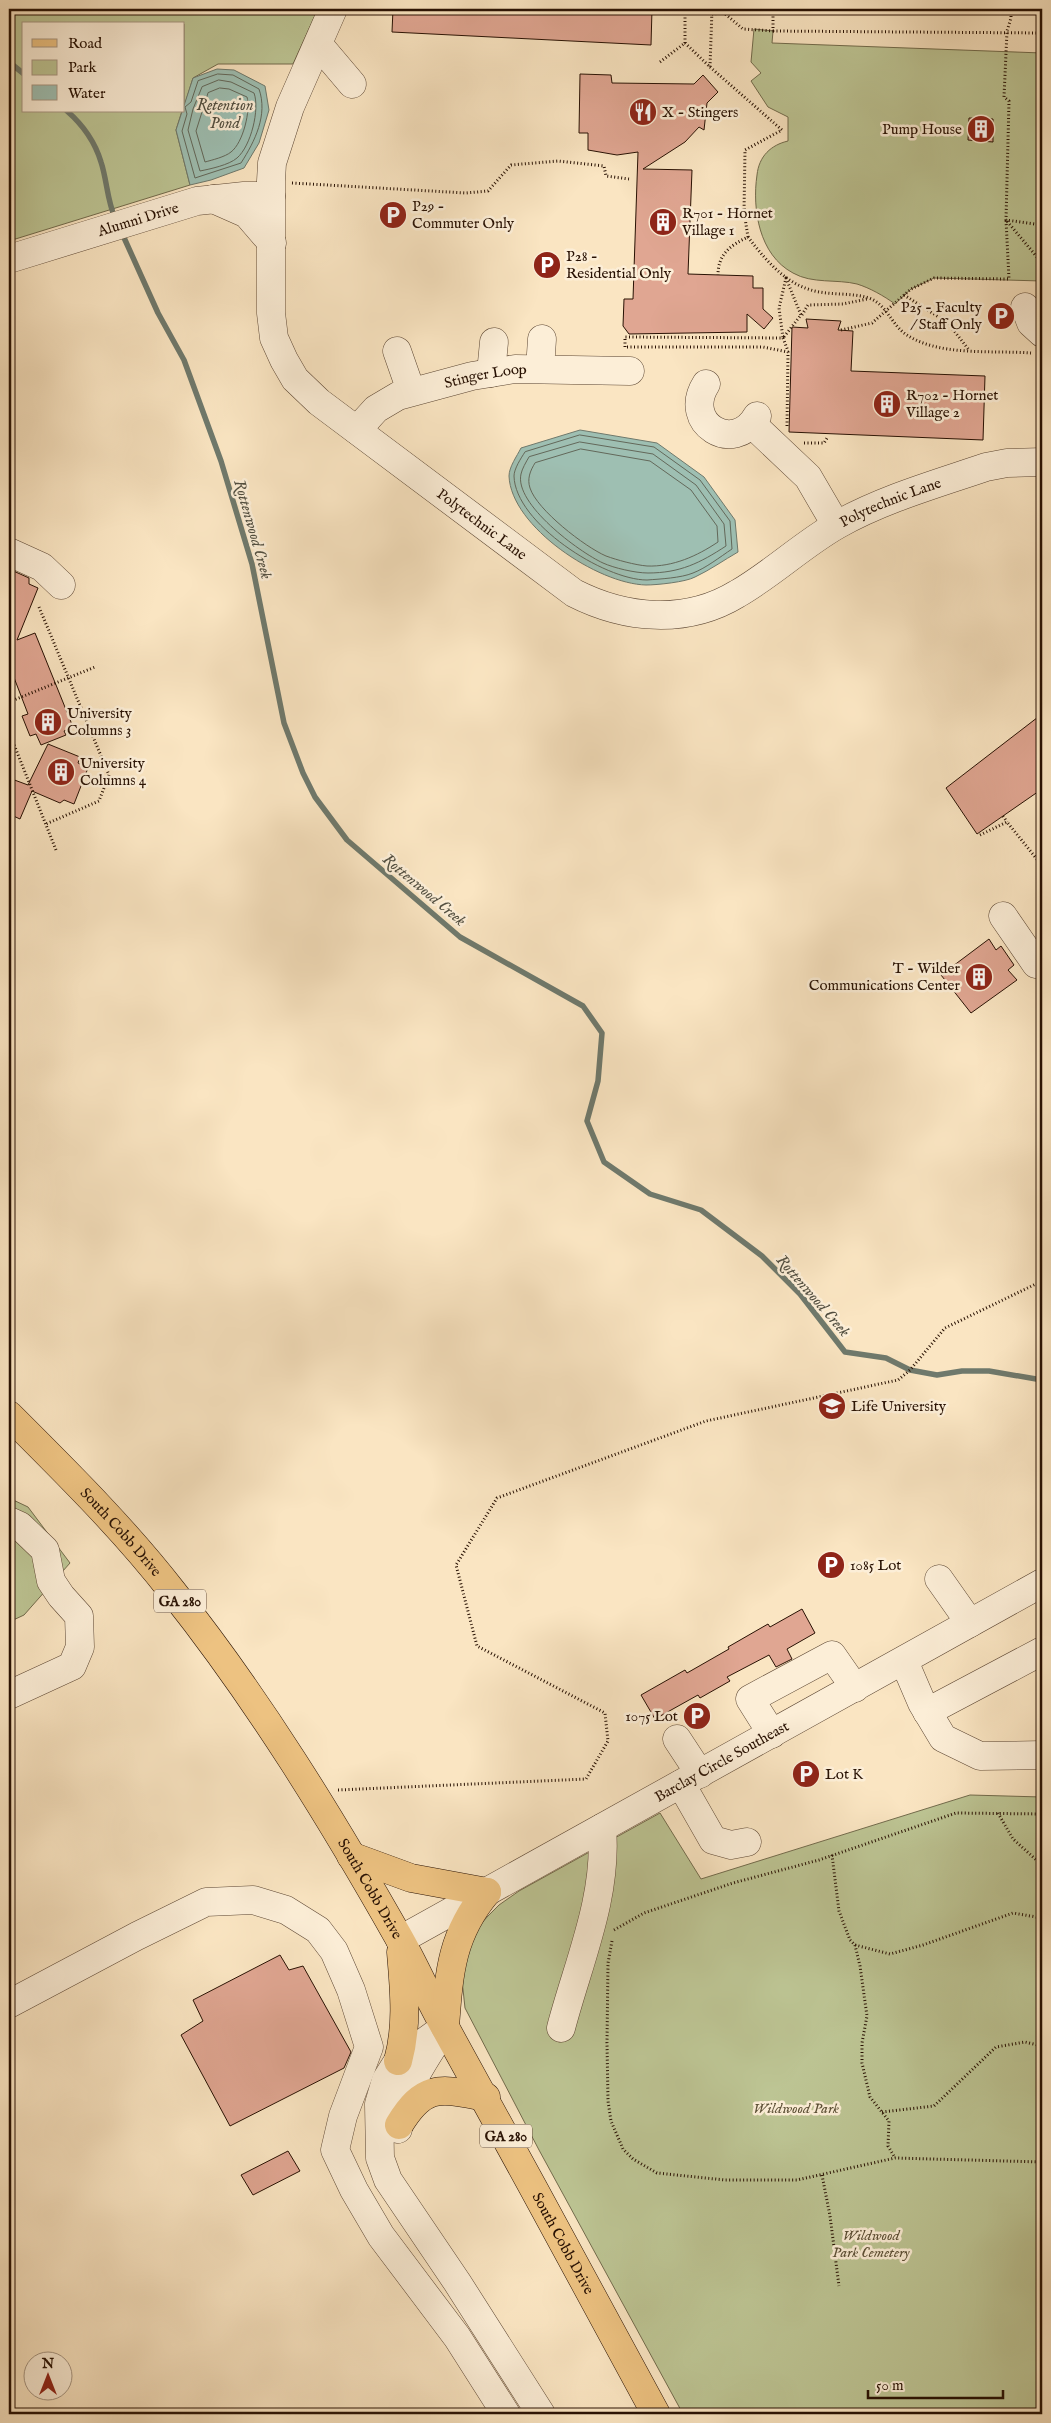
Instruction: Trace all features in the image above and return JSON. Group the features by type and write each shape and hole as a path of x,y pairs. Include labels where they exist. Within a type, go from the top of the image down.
{"main road":[{"name":"South Cobb Drive","path":"9,1415 89,1497 171,1590 252,1700 312,1791 400,1940 445,2027 486,2097 656,2414"},
{"path":"351,1856 411,1878 487,1892 471,1912 454,1953 448,1980 445,2027"},
{"path":"398,2061 404,2035 405,2015 400,1940"},
{"path":"399,2125 413,2104 427,2094 446,2090 486,2097"}],"street":[{"name":"Polytechnic Lane","path":"333,9 319,45 290,107 272,163 271,313 278,350 289,370 304,388 356,430 560,584 592,602 629,613 684,614 722,602 755,583 836,525 888,501 986,467 1012,462 1042,462"},
{"path":"319,45 352,84"},
{"name":"Alumni Drive","path":"9,259 183,205 271,188"},
{"path":"212,199 228,204 247,214 272,243"},
{"path":"1025,307 1039,343"},
{"path":"540,369 542,339"},
{"path":"491,373 494,342"},
{"path":"397,351 411,391"},
{"name":"Stinger Loop","path":"356,430 384,404 411,391 491,373 540,369 594,358 627,363"},
{"path":"706,384 702,391 699,407 701,415 710,428 724,434 732,434 746,429 755,420 808,477 836,525"},
{"path":"9,552 42,567 61,585"},
{"path":"1003,916 1036,964"},
{"path":"9,1521 20,1526 45,1550 51,1581 61,1596 79,1616 80,1647 72,1666 9,1695"},
{"path":"939,1579 970,1623"},
{"name":"Barclay Circle Southeast","path":"400,1940 1042,1583"},
{"path":"917,1710 1042,1652"},
{"path":"772,1734 750,1699 832,1655 855,1688"},
{"path":"904,1661 917,1710 943,1738 980,1756 1042,1755"},
{"path":"677,1739 713,1840 724,1845 747,1842"},
{"path":"561,2028 595,1915 603,1845 602,1828"},
{"path":"9,2004 137,1936 206,1902 253,1900 286,1910 318,1930 334,1951 351,1990 369,2047 343,2116 335,2150 354,2190 381,2236 457,2338 506,2414"},
{"path":"445,2027 398,2061 386,2080 382,2092 378,2125 380,2158 388,2180 400,2195 540,2414"},
{"path":"400,2195 396,2163 399,2125 408,2089 445,2027"}],"path":[{"path":"685,9 685,43 782,130 745,150 744,212 748,238 764,258 786,278 808,290 870,298 887,311 903,332 922,342 955,351 1039,343"},
{"path":"710,67 712,9"},
{"path":"773,9 773,31"},
{"path":"841,330 872,323 911,289 934,278 1009,279 1006,220 1009,102 1004,97 1007,32 1011,18 1011,9"},
{"path":"712,14 724,13 743,28 773,31 1042,33"},
{"path":"660,62 685,43"},
{"path":"271,188 466,193 488,191 511,165 558,161 604,166 606,176 629,179"},
{"path":"1006,220 1042,226"},
{"path":"1006,220 1042,262"},
{"path":"718,275 722,254 732,244 748,238"},
{"path":"786,278 801,316"},
{"path":"786,278 779,308 783,338 788,352 787,437"},
{"path":"904,296 948,323 969,350"},
{"path":"783,338 808,305 843,304 870,298"},
{"path":"783,338 625,337 627,363 763,347 788,352"},
{"path":"39,607 109,775 99,801 46,824"},
{"path":"9,702 95,667"},
{"path":"9,732 56,850"},
{"path":"1003,816 1040,863"},
{"path":"980,835 1007,822"},
{"path":"312,1791 586,1779 608,1740 605,1713 477,1646 456,1565 496,1498 706,1421 898,1380 910,1370 945,1328 1042,1281"},
{"path":"1042,1814 956,1812 832,1855 732,1883 644,1913 615,1928 608,1963 608,2101 611,2121 623,2149 633,2159 656,2173 724,2180 797,2180 896,2158 1042,2162"},
{"path":"998,1813 1013,1839 1042,1865"},
{"path":"832,1855 839,1911 850,1940 855,1945 890,1954 923,1945 1013,1913 1042,1918"},
{"path":"855,1945 867,2016 862,2043 862,2063 870,2097 889,2121 888,2146 896,2158"},
{"path":"882,2112 934,2106 996,2047 1024,2042 1042,2046"},
{"path":"822,2174 830,2216 839,2286"}],"green space":[{"path":"9,9 318,9 293,64 218,64 193,78 185,104 185,22 22,22 22,112 182,112 176,130 190,185 9,241"},
{"path":"754,29 773,31 772,43 1042,53 1042,281 934,278 911,289 895,304 857,284 808,279 793,273 781,265 772,255 760,230 757,216 756,188 758,168 763,157 776,145 788,141 788,117 768,107 751,81 761,73 751,62"},
{"path":"9,1498 28,1507 70,1563 24,1615 9,1622"},
{"name":"Wildwood Park","path":"970,1795 1042,1797 1042,2414 683,2414 539,2150 465,2008 462,1980 467,1952 480,1925 499,1905 519,1891 660,1813 701,1879"}],"water":[{"name":"Retention Pond","path":"217,69 234,70 265,86 269,110 259,143 244,168 211,180 190,185 176,130 182,112 185,112 185,102 193,78"},
{"path":"580,430 657,443 704,477 735,520 738,552 691,579 646,585 626,582 605,575 582,564 560,549 541,533 524,514 513,495 509,473 521,448"}],"building":[{"path":"393,9 652,9 651,45 392,32"},
{"name":"R701 - Hornet Village 1","path":"580,74 611,75 612,83 694,84 703,75 718,92 707,103 704,130 699,127 685,142 643,169 692,170 688,274 753,276 753,288 763,288 763,309 773,318 764,329 747,314 747,332 629,334 623,326 624,299 633,299 638,152 617,155 588,150 588,133 579,133"},
{"name":"Pump House","path":"969,118 993,119 993,142 968,140"},
{"name":"R702 - Hornet Village 2","path":"806,319 841,321 838,330 853,331 851,371 985,376 983,440 789,432 792,327 808,328"},
{"path":"9,569 29,578 29,584 38,588 17,640 35,633 73,727 64,731 66,735 41,745 36,734 30,736 22,716 28,714 13,675 9,677"},
{"path":"1042,714 1042,789 977,834 946,788"},
{"name":"University Columns 4","path":"48,744 80,757 78,763 88,768 74,804 64,800 60,803 32,791 20,819 9,814 9,778 28,785"},
{"name":"T - Wilder Communications Center","path":"989,939 996,950 1001,946 1014,965 1008,970 1017,980 971,1013 941,975"},
{"path":"802,1609 815,1633 787,1649 792,1659 776,1667 769,1655 727,1677 730,1681 700,1698 698,1695 655,1719 641,1695 685,1670 687,1673 768,1624 770,1627"},
{"path":"280,1955 289,1970 303,1966 351,2052 344,2068 230,2126 181,2035 203,2021 193,2000"},
{"path":"288,2151 300,2171 253,2195 241,2175"}],"waterway":[{"name":"Rottenwood Creek","path":"9,62 22,72"},
{"name":"Rottenwood Creek","path":"68,112 92,141 103,169 110,204 115,218"},
{"name":"Rottenwood Creek","path":"121,231 158,313 184,360 221,461 252,564 284,723 303,773 315,797 347,840 460,937 583,1006 602,1033 598,1081 587,1121 604,1162 650,1194 701,1210 762,1256 800,1294 845,1352 886,1358 910,1370 937,1375 962,1371 989,1371 1042,1380"}],"place":[{"name":"X - Stingers","path":"643,112"},
{"name":"Pump House","path":"981,129"},
{"name":"P29 - Commuter Only","path":"393,215"},
{"name":"R701 - Hornet Village 1","path":"663,222"},
{"name":"P28 - Residential Only","path":"547,265"},
{"name":"P25 - Faculty / Staff Only","path":"1001,316"},
{"name":"R702 - Hornet Village 2","path":"887,404"},
{"name":"University Columns 3","path":"48,722"},
{"name":"University Columns 4","path":"61,772"},
{"name":"T - Wilder Communications Center","path":"979,977"},
{"name":"Life University","path":"832,1406"},
{"name":"1085 Lot","path":"831,1565"},
{"name":"1075 Lot","path":"697,1716"},
{"name":"Lot K","path":"806,1774"}],"park label":[{"name":"Wildwood Park Cemetery","path":"871,2244"}]}
